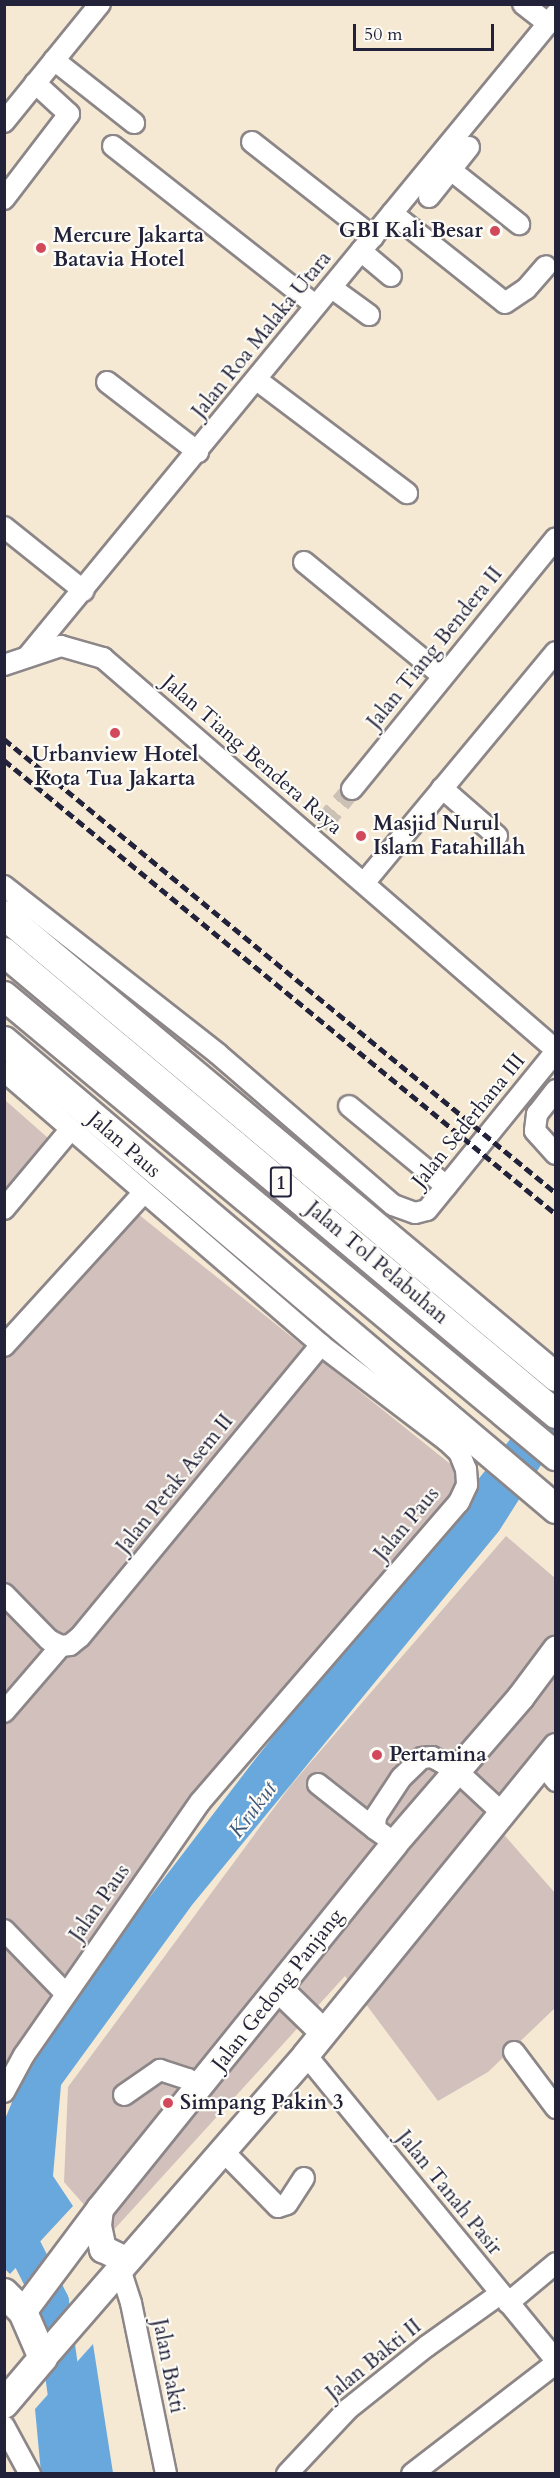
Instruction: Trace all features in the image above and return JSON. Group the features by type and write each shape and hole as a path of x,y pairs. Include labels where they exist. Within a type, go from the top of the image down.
{"highway":[{"path":"4,915 555,1377"},
{"name":"Jalan Tol Pelabuhan","path":"4,952 555,1414"},
{"name":"Jalan Tol Pelabuhan","path":"4,996 555,1456"},
{"path":"4,1041 553,1507"},
{"path":"4,2404 47,2354 17,2306"}],"main road":[{"name":"Jalan Gedong Panjang","path":"17,2306 93,2218 279,1989 385,1836 457,1771 555,1650"},
{"path":"47,2354 306,2055 500,1811 551,1763"},
{"path":"279,1989 323,2032"},
{"path":"93,2218 98,2226 104,2249 118,2270"}],"street":[{"path":"4,122 100,4"},
{"path":"523,4 551,19"},
{"name":"Jalan Roa Malaka Utara","path":"27,657 84,591 392,213 444,164 551,19"},
{"path":"54,60 134,123"},
{"path":"4,199 69,114 35,83"},
{"path":"252,142 367,244 391,276"},
{"path":"113,146 316,306"},
{"path":"429,197 444,164 469,147"},
{"path":"444,164 519,224"},
{"path":"392,213 505,303 526,289 546,266"},
{"path":"332,288 369,315"},
{"path":"257,380 406,493"},
{"path":"107,382 198,452"},
{"path":"4,526 84,591"},
{"name":"Jalan Tiang Bendera II","path":"352,789 555,538"},
{"path":"304,562 443,676"},
{"name":"Jalan Tiang Bendera Raya","path":"4,665 61,646 103,658 316,832 363,883 555,1051"},
{"path":"363,883 555,652"},
{"path":"442,788 496,836"},
{"name":"Jalan Sederhana III","path":"4,886 218,1054 393,1205 415,1213 427,1210 555,1051"},
{"name":"Jalan Paus","path":"4,1071 321,1345 459,1452 466,1469 467,1485 459,1502 200,1802 66,1994 4,2092"},
{"path":"555,1090 537,1114 535,1131 555,1154"},
{"path":"518,1098 537,1114"},
{"path":"349,1106 446,1186"},
{"path":"4,1209 70,1130"},
{"path":"4,1346 143,1193"},
{"name":"Jalan Petak Asem II","path":"4,1712 61,1646 70,1645 80,1637 321,1345"},
{"path":"4,1594 49,1640 61,1646"},
{"path":"385,1836 382,1804 422,1758 432,1757 457,1771 500,1811"},
{"path":"318,1784 385,1836"},
{"path":"4,1930 66,1994"},
{"path":"514,2052 555,2108"},
{"name":"Jalan Tanah Pasir","path":"306,2055 555,2362"},
{"path":"124,2095 160,2070 188,2079 200,2088"},
{"path":"224,2152 278,2207 287,2204 303,2178"},
{"name":"Jalan Bakti II","path":"287,2474 348,2409 427,2346 504,2299 555,2263"},
{"name":"Jalan Bakti","path":"118,2270 131,2303 166,2474"},
{"path":"412,2474 555,2362"},
{"path":"4,2426 30,2474"}],"shaded area":[{"path":"5,1100 48,1138 5,1188"},
{"path":"128,1206 474,1483 5,2064 5,1346"},
{"path":"506,1536 555,1578 555,1746 492,1821 555,1893 555,2008 488,2072 438,2101 345,1976 110,2234 64,2182 68,2087 291,1785"}],"water":[{"name":"Krukut","path":"555,1383 555,1443 499,1531 192,1905 61,2085 53,2176 73,2206 10,2274 5,2269 5,2119 35,2047 253,1762"},
{"path":"93,2344 113,2473 41,2473 35,2409"}],"waterway":[{"path":"4,2224 19,2237 52,2302 76,2474"}],"tunnel":[{"path":"321,826 352,789"}],"railway":[{"path":"4,739 556,1193"},
{"path":"4,760 556,1214"}],"place":[{"name":"GBI Kali Besar","path":"495,231"},
{"name":"Mercure Jakarta Batavia Hotel","path":"41,248"},
{"name":"Urbanview Hotel Kota Tua Jakarta","path":"115,733"},
{"name":"Masjid Nurul Islam Fatahillah","path":"361,836"},
{"name":"Pertamina","path":"377,1755"},
{"name":"Simpang Pakin 3","path":"168,2103"}]}
